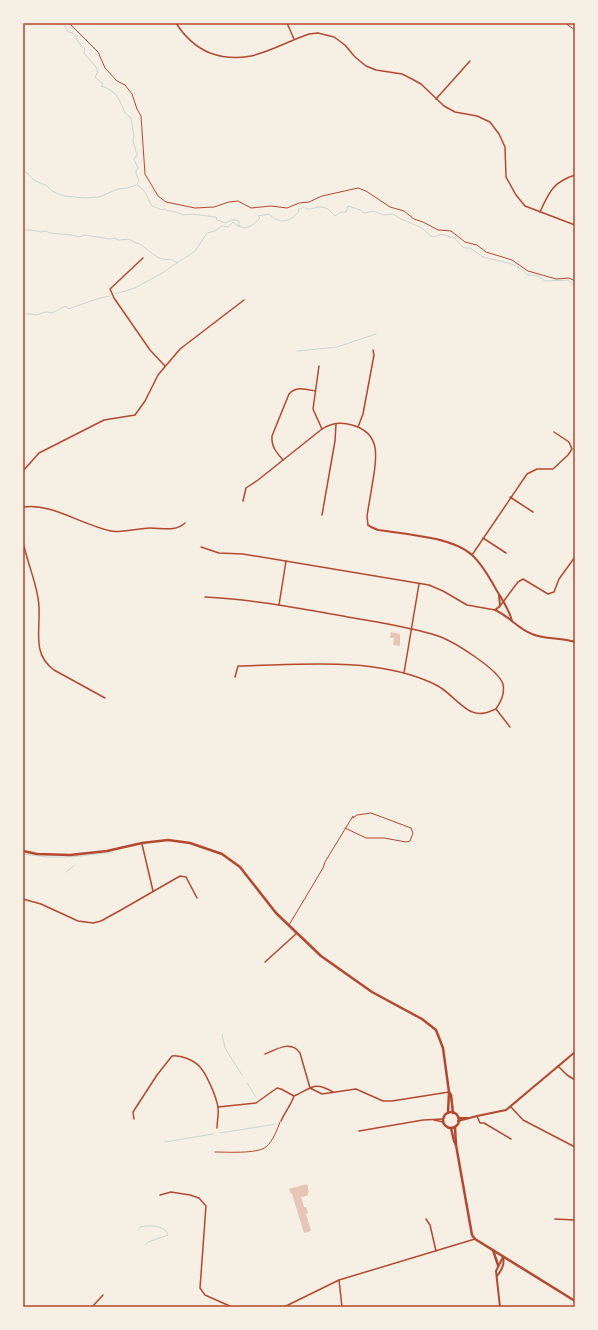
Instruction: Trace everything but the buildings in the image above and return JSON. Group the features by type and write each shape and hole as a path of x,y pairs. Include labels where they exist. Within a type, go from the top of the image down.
{"main road":[{"path":"23,851 38,854 70,855 106,851 142,843 168,840 190,843 222,854 240,867 276,913 321,956 372,992 422,1019 436,1030 443,1048 453,1113 458,1119 455,1127 456,1145 472,1235 475,1239 575,1301"},
{"path":"449,1092 448,1113 445,1115 443,1121 446,1126 451,1128 455,1127"},
{"path":"448,1113 453,1113"},
{"path":"451,1128 456,1145"},
{"path":"493,1250 498,1265"}],"street":[{"path":"176,23 184,35 200,49 227,58 241,58 258,55 309,34 318,33 334,37 345,45 355,57 366,66 376,70 402,74 421,84 444,106 455,112 478,116 490,122 505,147 506,177 516,195 525,206 575,225"},
{"path":"287,23 294,39"},
{"path":"436,99 470,61"},
{"path":"540,212 550,190 564,178 575,175"},
{"path":"143,258 110,289 114,298 150,350 165,367"},
{"path":"23,471 39,453 97,423 104,420 135,415 146,401 158,374 180,349 244,300"},
{"path":"358,427 363,414 373,363 373,350"},
{"path":"319,366 313,409 322,429"},
{"path":"283,460 273,448 271,442 289,394 297,388 315,391"},
{"path":"322,515 335,441 336,424"},
{"path":"243,501 246,488 322,429 336,424 347,424 358,427 372,440 377,458 367,516 368,525 378,530 443,541 472,555 491,580 504,601 510,612 512,621"},
{"path":"472,555 527,474 537,469 553,469 568,455 572,449 568,442 554,432"},
{"path":"510,498 533,512"},
{"path":"23,507 30,506 46,508 112,532 150,528 174,529 185,523"},
{"path":"483,538 506,554"},
{"path":"23,542 39,599 38,638 42,655 47,665 105,698"},
{"path":"201,547 219,553 243,554 428,584 467,604 502,613 524,630 535,636 565,639 575,642"},
{"path":"495,610 500,606 518,582 523,579 548,594 554,592 559,579 575,557"},
{"path":"279,605 286,561"},
{"path":"404,672 419,583"},
{"path":"499,594 500,606"},
{"path":"205,597 230,598 279,605 411,629 439,636 477,658 492,670 503,683 503,698 496,709 483,714 470,712 441,688 426,680 404,672 379,667 340,664 238,666 234,677"},
{"path":"496,709 510,727"},
{"path":"142,843 153,891"},
{"path":"23,899 41,904 78,921 93,923 101,921 180,876 186,877 197,898"},
{"path":"265,962 297,934"},
{"path":"264,1054 286,1046 297,1048 300,1053 310,1088 322,1094 356,1089 383,1101 392,1101 449,1092"},
{"path":"458,1119 466,1119 506,1110 575,1052"},
{"path":"134,1119 134,1112 157,1075 172,1056 178,1055 191,1060 200,1067 215,1095 218,1107 217,1128"},
{"path":"558,1066 567,1075 575,1080"},
{"path":"281,1121 286,1110 292,1103 294,1096 310,1088 319,1086 324,1086 333,1092"},
{"path":"317,1092 319,1086"},
{"path":"218,1107 256,1103 277,1088 281,1088 294,1096"},
{"path":"511,1107 523,1120 575,1147"},
{"path":"477,1116 480,1123 511,1139"},
{"path":"359,1131 423,1120 443,1121"},
{"path":"160,1195 171,1192 190,1195 199,1198 206,1206 200,1288 205,1295 232,1307"},
{"path":"555,1219 575,1220"},
{"path":"426,1220 430,1225 436,1251"},
{"path":"284,1307 339,1280 475,1239"},
{"path":"500,1307 496,1271 503,1256"},
{"path":"497,1276 504,1262 503,1256"},
{"path":"339,1280 342,1307"},
{"path":"92,1307 103,1295"}],"lane":[{"path":"289,925 353,816 352,818 357,815 369,813 411,828 413,833 410,841 406,842 384,838 366,838 346,828"},
{"path":"215,1152 239,1153 261,1150 266,1147 274,1136 281,1121"}],"path":[{"path":"69,23 98,52 105,68 117,81 125,85 132,94 141,116 145,174 158,196 166,202 195,208 214,207 229,202 238,201 251,208 272,206 287,208 309,202 322,196 358,188 366,191 390,207 404,211 414,219 438,230 451,231 465,242 477,245 486,252 512,260 528,271 556,279 569,278 575,281"},
{"path":"566,23 575,30"}],"waterway":[{"path":"63,23 68,32 73,34 85,49 84,53 96,67 98,72 95,77 103,84 101,86 108,88 116,95 125,113 131,118 134,136 133,141 137,155 134,159 138,168 136,173 139,181 137,185 144,191 152,206 183,215 196,214 216,217 217,220 226,223 232,220 237,220 239,221 239,227"},
{"path":"23,172 27,173 35,181 46,185 52,191 64,196 85,198 99,197 118,189 136,185"},
{"path":"115,294 135,288 162,273 195,251 207,233 215,231 222,226 228,227 233,222 236,225 245,228 260,218 258,216 269,214 281,221 284,221 292,218 299,211 298,209 303,207 308,209 319,207 324,208 329,210 335,216 341,212 346,212 348,206 364,213 374,211 383,215 393,214 422,228 431,236 434,237 442,235 455,238 463,247 470,248 483,257 512,264 523,270 527,275 538,276 545,281 568,280 575,287"},
{"path":"23,230 41,232 46,231 50,233 79,237 85,235 110,239 114,238 119,240 129,239 140,244 154,255 162,259 175,261 177,263"},
{"path":"23,316 25,314 36,315 46,312 52,313 66,306 68,309 110,296"},
{"path":"297,351 337,347 376,334"},
{"path":"23,854 48,857 71,857 113,852"},
{"path":"66,872 74,866"},
{"path":"222,1034 225,1048 242,1075"},
{"path":"247,1083 256,1097"},
{"path":"220,1133 276,1124"},
{"path":"165,1142 213,1134"},
{"path":"139,1229 143,1226 155,1226 162,1228 167,1232 168,1235 148,1242 145,1245"}]}
